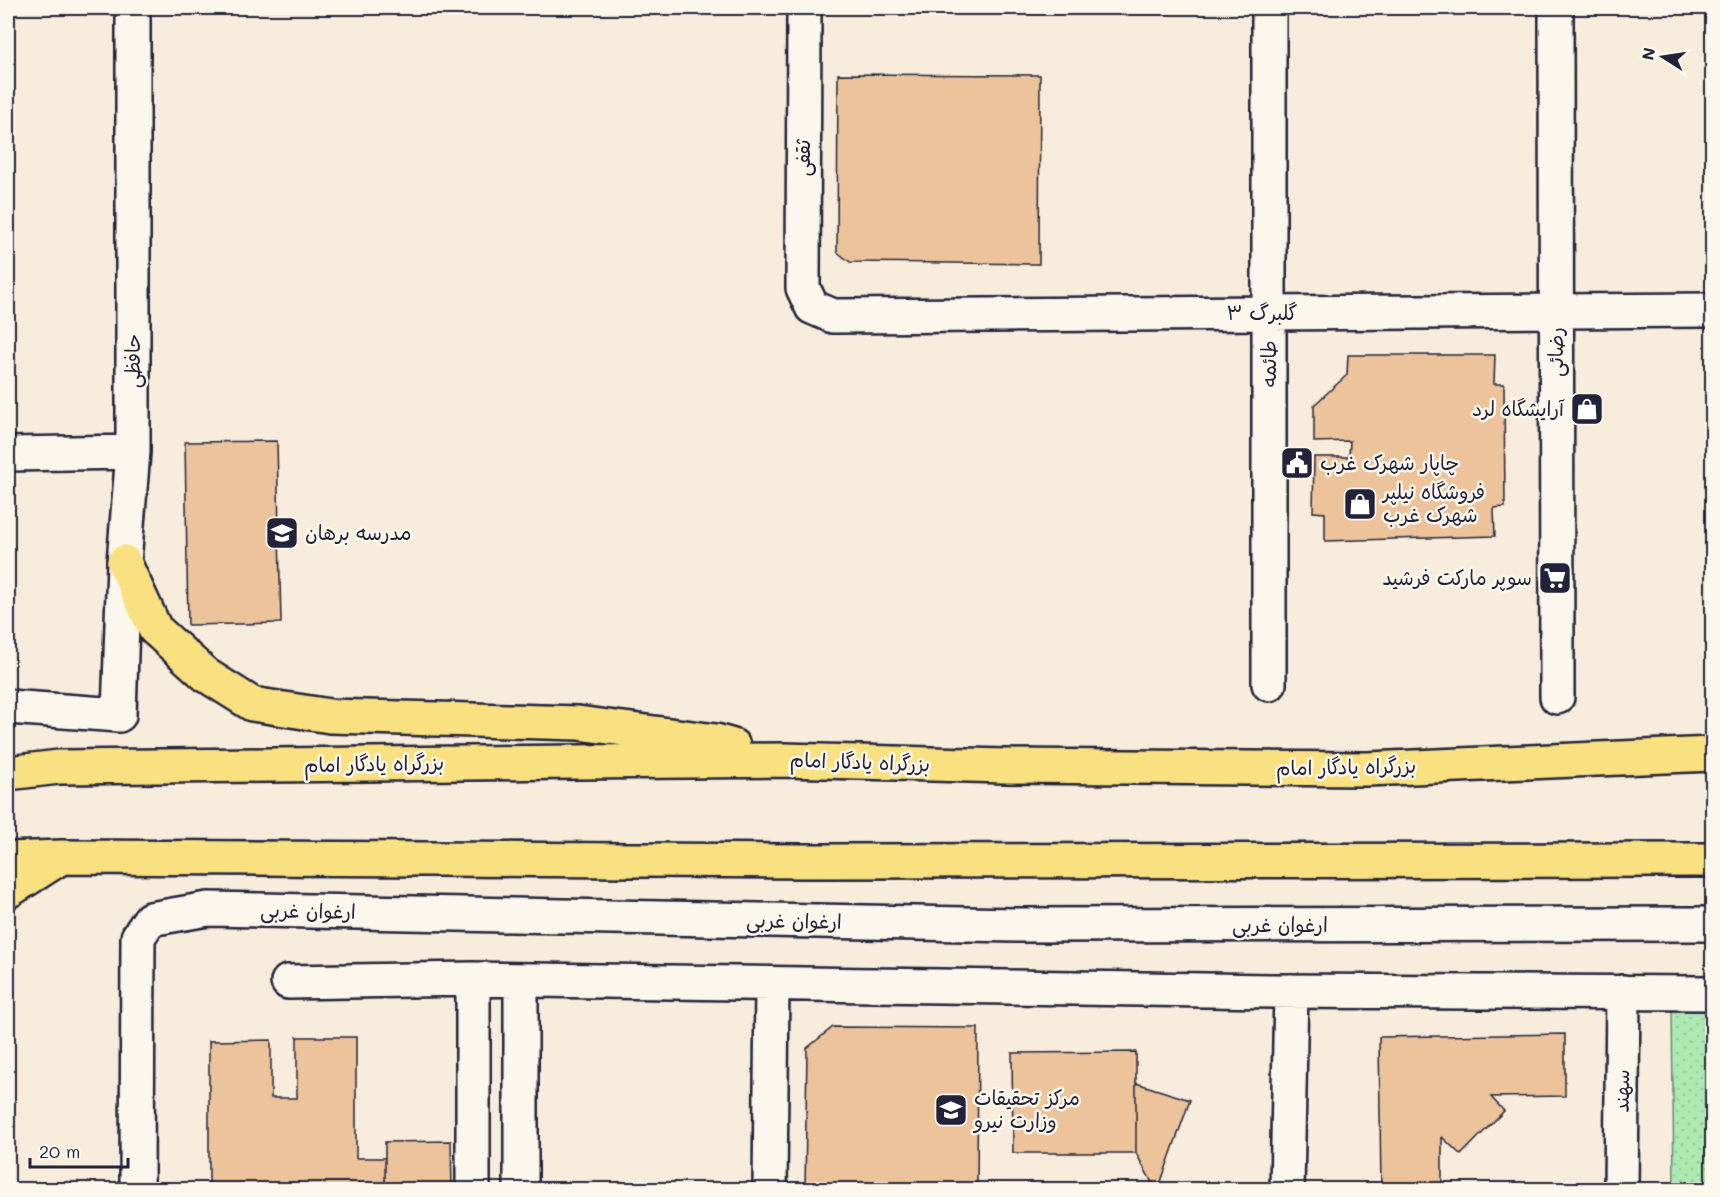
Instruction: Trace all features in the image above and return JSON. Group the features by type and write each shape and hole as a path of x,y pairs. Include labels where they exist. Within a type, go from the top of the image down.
{"highway":[{"path":"124,562 155,629 206,675 252,704 330,716 578,723 716,741 784,760"},
{"name":"بزرگراه یادگار امام","path":"8,773 59,767 784,760 1005,766 1368,769 1709,753"},
{"path":"8,761 59,767"},
{"path":"8,859 61,857 806,861 1713,860"},
{"path":"8,891 61,857"}],"street":[{"name":"حافظی","path":"8,707 118,715 124,562 134,452 133,8"},
{"name":"ثقفی","path":"804,8 803,288 812,308"},
{"name":"طائمه","path":"1269,8 1269,684"},
{"name":"رضائی","path":"1556,8 1557,697"},
{"name":"گلبرگ ۳","path":"812,308 832,316 1713,310"},
{"path":"8,454 134,452"},
{"name":"ارغوان غربی","path":"137,1190 138,937 150,919 208,909 1015,926 1713,924"},
{"path":"473,979 473,1190"},
{"path":"288,982 473,979 1291,991 1713,993"},
{"path":"521,981 521,1190"},
{"path":"770,1190 771,985"},
{"path":"1287,1190 1291,991"},
{"name":"سهند","path":"1621,1190 1623,992"}],"green space":[{"path":"1712,1004 1712,1189 1674,1189 1672,1005"}],"building":[{"path":"838,74 1040,75 1039,264 850,262 837,252"},
{"path":"1348,355 1495,355 1494,384 1504,384 1505,507 1494,508 1495,536 1325,541 1325,513 1313,512 1314,457 1349,457 1350,441 1314,442 1314,405 1347,375"},
{"path":"277,441 281,623 188,625 185,442"},
{"path":"833,1027 978,1028 977,1190 805,1190 807,1048"},
{"path":"1565,1034 1565,1096 1491,1097 1504,1111 1461,1155 1442,1137 1442,1190 1381,1190 1379,1037"},
{"path":"297,1037 356,1037 356,1158 385,1158 385,1190 209,1190 209,1041 271,1040 271,1098 297,1098"},
{"path":"1136,1052 1136,1153 1013,1153 1012,1053"},
{"path":"1136,1083 1190,1100 1158,1190 1136,1153"},
{"path":"451,1141 452,1190 385,1190 385,1142"}],"place":[{"name":"آرایشگاه لرد","path":"1587,409"},
{"name":"چاپار شهرک غرب","path":"1297,463"},
{"name":"فروشگاه نیلپر شهرک غرب","path":"1360,504"},
{"name":"مدرسه برهان","path":"282,533"},
{"name":"سوپر مارکت فرشید","path":"1555,578"},
{"name":"مرکز تحقیقات وزارت نیرو","path":"951,1110"}]}
